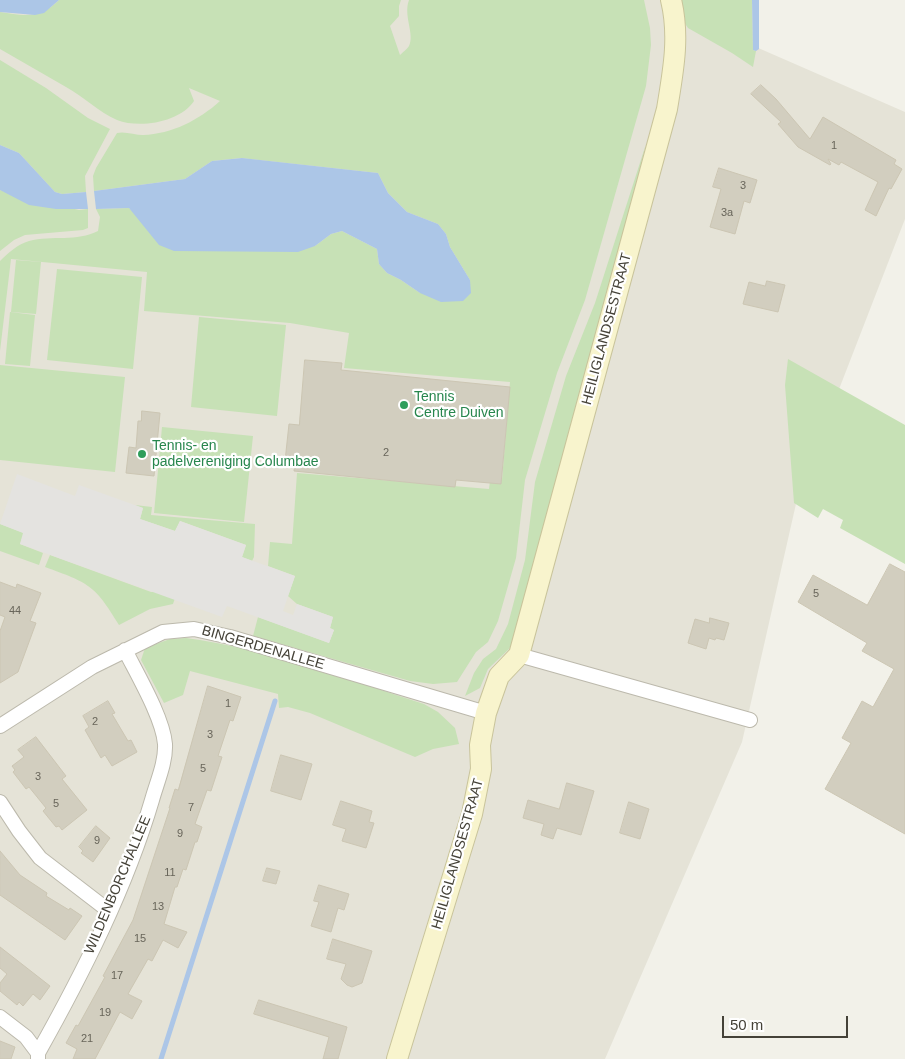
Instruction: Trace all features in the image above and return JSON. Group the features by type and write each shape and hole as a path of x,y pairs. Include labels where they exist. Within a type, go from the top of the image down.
{"street":[{"name":"HEILIGLANDSESTRAAT","path":"397,1059 472,814 481,769 480,745 486,713 499,676 519,655 667,109 676,40 676,23 671,0"},
{"name":"BINGERDENALLEE","path":"0,726 92,667 125,650 163,632 194,629 230,637 486,713"},
{"name":"WILDENBORCHALLEE","path":"38,1056 71,993 110,911 143,832 162,768 165,745 161,726 125,650"},
{"path":"519,655 750,720"},
{"path":"0,802 40,858 110,911"},
{"path":"0,1017 26,1037 38,1056"}],"shaded area":[{"path":"0,0 757,0 756,47 905,112 905,219 798,495 742,742 605,1059 0,1059"},
{"path":"17,474 75,496 79,485 143,508 140,519 175,531 180,521 246,545 242,557 295,576 283,611 293,615 297,604 333,617 330,628 334,630 329,643 227,606 222,617 20,544 23,533 0,524"}],"green space":[{"path":"59,0 401,0 399,16 390,26 400,55 409,46 411,36 407,12 409,0 644,0 650,28 651,45 646,86 585,300 557,373 525,480 516,558 498,621 488,642 476,652 457,682 433,684 410,681 253,636 258,617 329,643 334,630 330,628 333,617 297,604 288,596 295,576 268,566 270,542 292,544 297,473 489,489 490,481 502,480 510,382 344,368 349,333 290,323 144,311 147,272 11,259 0,351 0,261 25,242 47,238 82,236 98,231 100,217 96,209 129,208 132,211 315,246 331,234 342,231 377,249 379,264 387,273 420,293 470,280 450,247 446,234 438,224 407,212 388,193 378,173 241,158 212,161 185,179 94,191 93,176 96,168 117,133 143,135 175,129 194,120 220,101 189,88 194,101 188,108 170,119 137,124 126,123 110,117 73,91 0,49 0,12 31,15 45,10"},
{"path":"679,0 752,0 753,50 756,51 753,67 688,28 684,22"},
{"path":"0,60 46,88 88,118 110,129 85,176 86,192 62,194 55,192 19,153 0,145"},
{"path":"646,144 581,409 514,639 509,649 488,669 480,688 465,696 474,673 483,659 496,649 508,624 525,560 535,482 566,376 595,303"},
{"path":"0,190 79,210 88,209 88,228 25,235 14,240 0,251"},
{"path":"16,260 41,262 36,314 11,312"},
{"path":"57,269 142,277 133,369 47,360"},
{"path":"10,312 35,315 30,366 5,364"},
{"path":"199,317 286,325 277,416 191,407"},
{"path":"788,359 905,425 905,564 840,528 843,520 823,509 818,518 794,503 785,385"},
{"path":"0,365 125,377 115,472 0,460"},
{"path":"162,427 253,436 244,522 154,513"},
{"path":"135,505 152,507 151,515 255,524 254,557 252,561 242,557 246,545 180,521 175,531 140,519 143,508"},
{"path":"0,524 24,533 20,544 43,553 39,565 0,551"},
{"path":"50,555 151,592 178,589 173,604 150,609 119,625 104,601 90,587 72,577 45,567"},
{"path":"186,638 247,649 277,657 424,704 438,712 455,728 459,744 433,749 415,757 310,713 288,707 279,708 278,694 190,671 183,695 164,703 141,660 145,648 170,639"}],"water":[{"path":"0,0 59,0 44,13 35,15 0,12"},
{"path":"752,0 759,0 759,49 756,51 753,50"},
{"path":"0,145 19,153 55,192 62,194 86,192 88,209 56,209 29,205 0,190"},
{"path":"242,158 378,173 388,193 407,212 438,224 446,234 450,247 470,280 471,293 463,301 441,302 420,293 387,273 379,264 377,249 342,231 331,234 315,246 298,252 174,251 159,245 129,208 96,209 94,191 185,179 212,161"}],"building":[{"path":"761,85 776,99 810,139 823,117 896,160 894,164 902,169 891,189 889,188 876,216 865,210 878,182 841,162 839,165 828,159 830,165 798,147 778,124 781,122 751,94"},
{"path":"719,168 757,180 750,203 744,201 735,234 710,227 721,189 713,187"},
{"path":"767,281 785,285 778,312 743,304 749,282 765,286"},
{"name":"Tennis Centre Duiven","path":"305,360 342,363 341,370 510,387 501,484 456,480 455,487 294,471 295,463 285,461 289,424 299,425"},
{"path":"142,411 160,413 154,476 126,473 129,447 136,448 138,421 141,421"},
{"path":"890,564 905,572 905,834 825,789 851,743 842,738 862,701 873,707 894,669 862,651 867,643 798,602 813,575 867,605"},
{"path":"0,582 16,588 17,584 41,593 30,621 36,623 18,672 0,683 0,631 5,617 0,615"},
{"path":"710,618 729,623 724,640 709,638 706,649 688,643 695,619 709,623"},
{"path":"208,686 241,697 233,721 230,720 218,756 222,757 211,791 207,790 195,824 202,827 197,842 195,842 186,870 183,869 177,887 175,887 164,924 187,932 178,948 163,940 152,961 148,959 128,994 142,1001 132,1019 120,1012 95,1059 73,1059 77,1049 66,1043 76,1025 78,1026 105,977 103,976 133,920 175,789 178,790"},
{"path":"108,701 115,713 112,714 128,741 131,740 137,752 112,766 105,755 101,758 85,730 89,727 83,716"},
{"path":"36,737 66,776 62,779 87,810 62,830 59,826 56,827 43,811 46,808 29,787 26,789 13,772 15,770 12,766 24,757 18,750"},
{"path":"281,755 312,764 301,800 271,791"},
{"path":"567,783 594,791 581,835 557,828 553,839 541,835 544,824 523,818 528,800 559,809"},
{"path":"341,801 372,811 369,822 374,823 366,848 342,841 346,829 333,825"},
{"path":"629,802 649,809 640,839 620,833"},
{"path":"96,826 110,838 93,862 81,853 83,851 79,847"},
{"path":"0,851 20,875 47,893 46,896 82,916 65,940 0,895"},
{"path":"267,868 280,871 276,884 263,881"},
{"path":"319,885 349,894 344,910 338,908 331,932 311,926 319,902 314,901"},
{"path":"333,939 372,951 362,983 352,987 347,985 341,979 346,964 327,959"},
{"path":"0,947 50,986 40,1000 33,994 23,1006 19,1002 17,1005 0,991 0,983 7,974 0,968"},
{"path":"259,1000 347,1027 338,1059 323,1059 329,1037 254,1014"},
{"path":"0,1041 15,1047 11,1059 0,1059"}],"waterway":[{"path":"161,1059 275,701"}],"place":[{"name":"Tennis Centre Duiven","path":"404,405"},
{"name":"Tennis- en padelvereniging Columbae","path":"142,454"}]}
